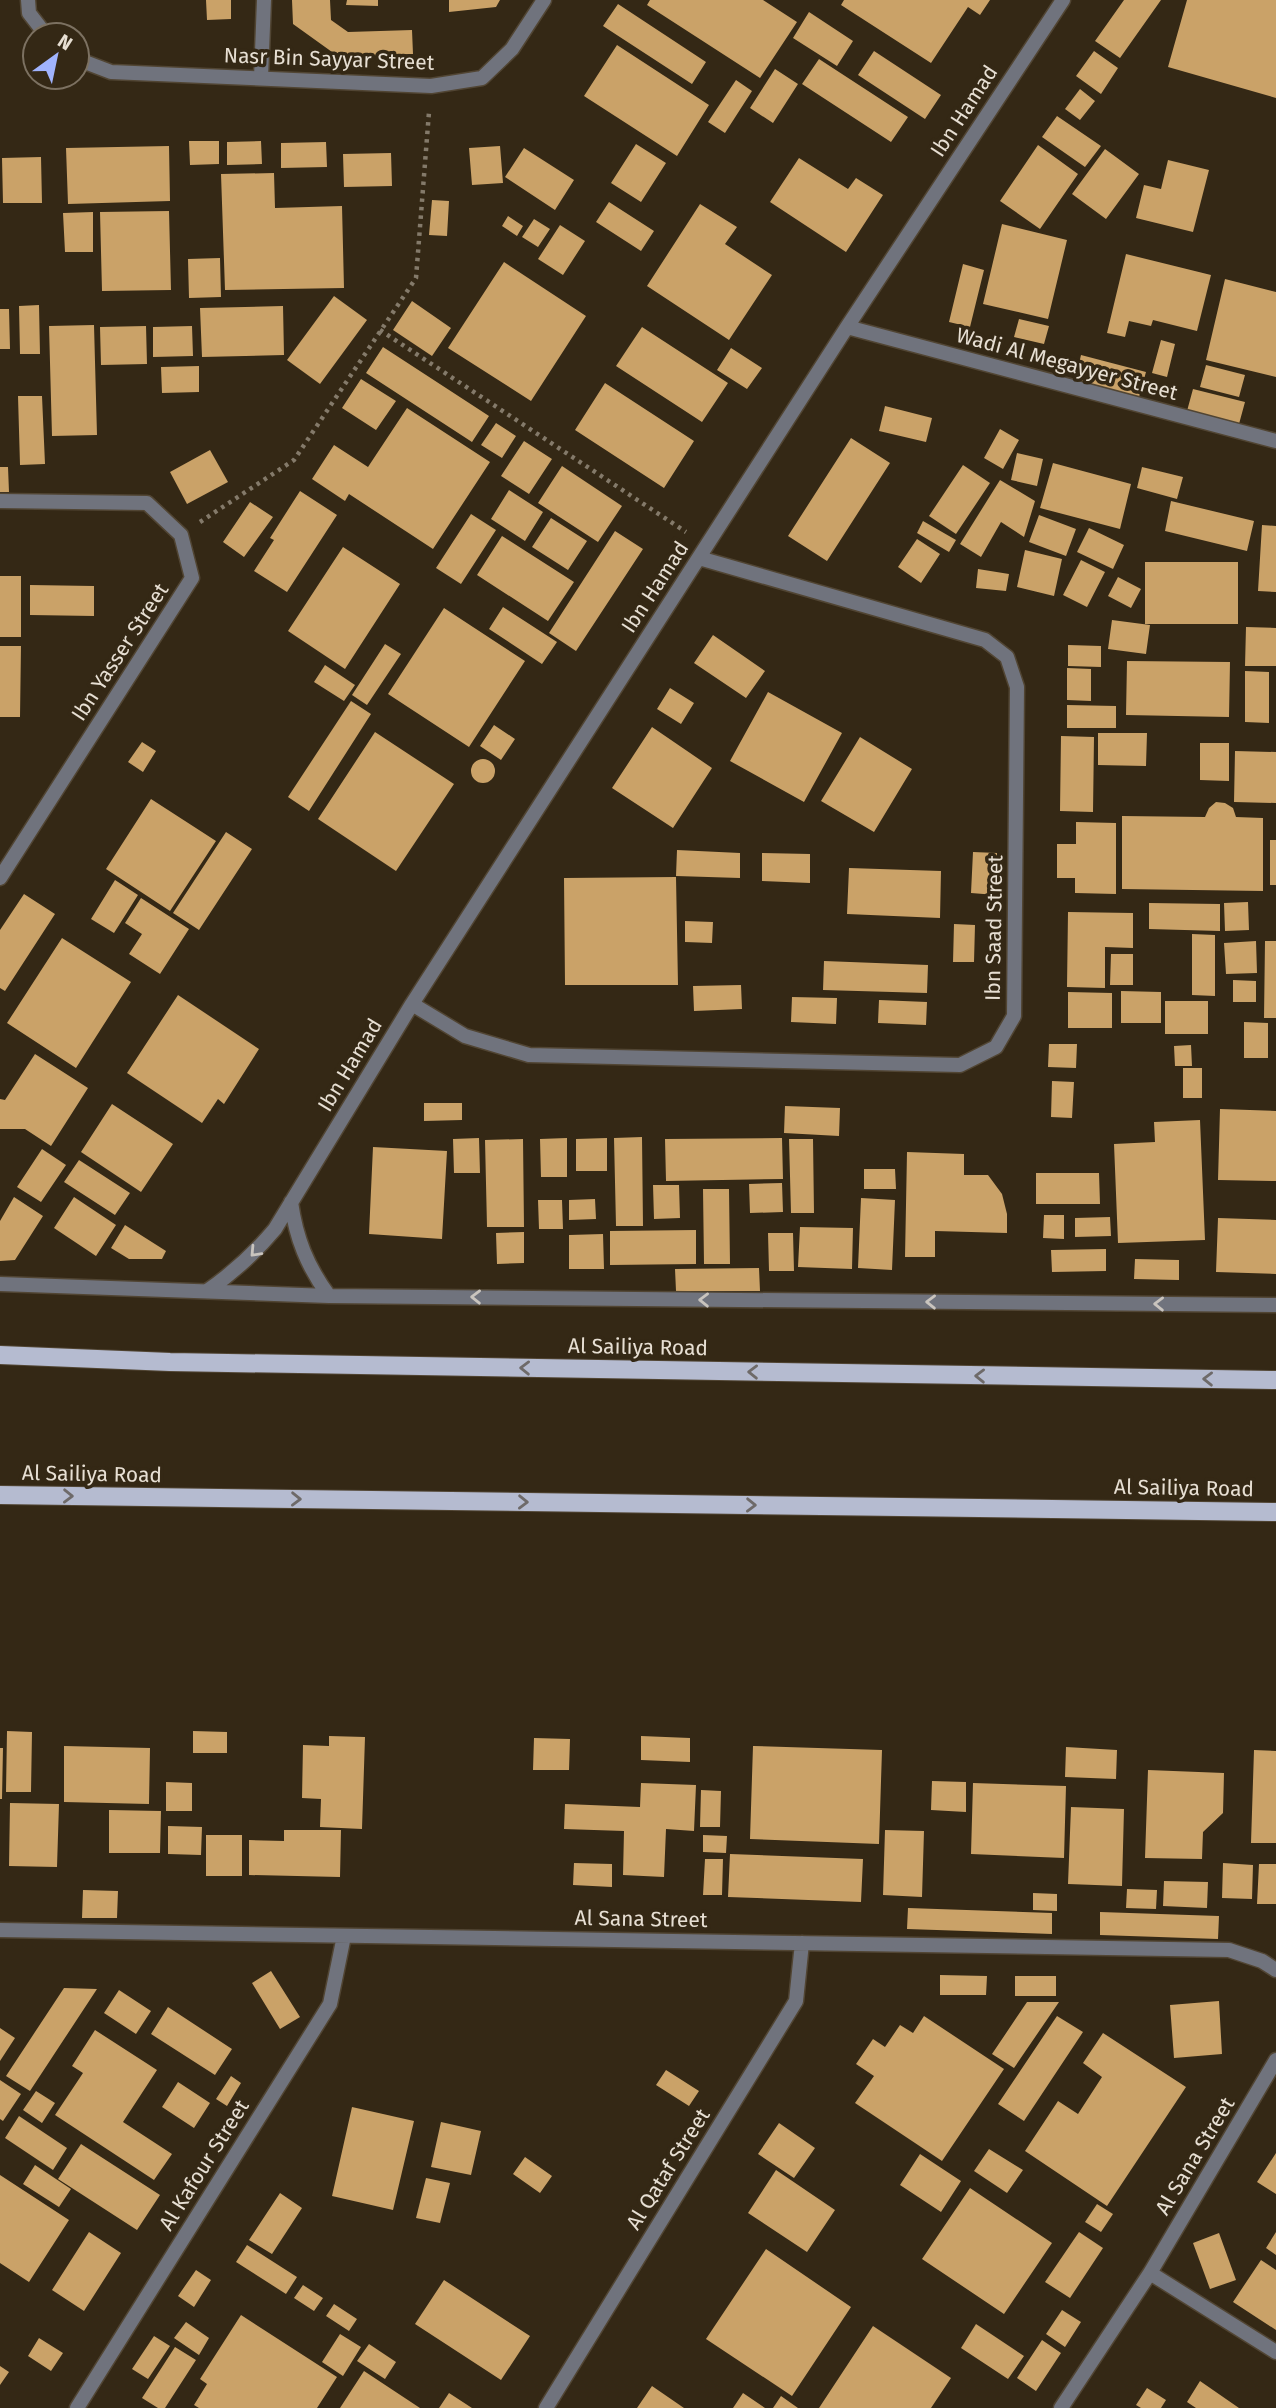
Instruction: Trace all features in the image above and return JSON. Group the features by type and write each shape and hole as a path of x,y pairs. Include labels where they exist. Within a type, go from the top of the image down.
{"main road":[{"name":"Al Sailiya Road","path":"0,1355 184,1363 1276,1380"},
{"name":"Al Sailiya Road","path":"0,1495 1276,1512"}],"street":[{"path":"28,0 29,13 35,21"},
{"path":"261,78 264,0"},
{"name":"Nasr Bin Sayyar Street","path":"91,64 111,72 431,86 482,78 512,49 544,0"},
{"name":"Ibn Hamad","path":"206,1291 233,1274 275,1229 412,1004 706,545 1063,0"},
{"name":"Wadi Al Megayyer Street","path":"847,327 1276,441"},
{"path":"0,501 147,503 181,535"},
{"name":"Ibn Yasser Street","path":"0,878 191,578 181,535"},
{"name":"Ibn Saad Street","path":"412,1004 465,1036 529,1055 960,1065 996,1047 1014,1016 1017,687 1007,657 985,640 699,558"},
{"path":"291,1202 299,1243 307,1262 329,1296"},
{"path":"0,1284 329,1296 1276,1305"},
{"name":"Al Sana Street","path":"0,1930 1228,1950 1262,1961 1276,1970"},
{"name":"Al Kafour Street","path":"77,2408 330,2004 344,1936"},
{"name":"Al Qataf Street","path":"546,2408 796,2001 802,1943"},
{"name":"Al Sana Street","path":"1061,2408 1150,2273 1276,2060"},
{"path":"1150,2273 1276,2352"}],"path":[{"path":"181,535 294,460 416,278 431,86"},
{"path":"380,330 706,545"}],"building":[{"path":"206,0 231,0 231,19 207,20"},
{"path":"292,0 330,0 331,20 348,32 412,30 413,54 339,57 293,24"},
{"path":"347,0 378,0 378,6 346,5"},
{"path":"449,0 500,0 496,7 449,12"},
{"path":"650,0 763,0 797,22 760,78 647,5"},
{"path":"844,0 990,0 980,15 968,7 931,63 841,5"},
{"path":"1124,0 1161,0 1120,58 1095,41"},
{"path":"1187,0 1276,0 1276,98 1168,67"},
{"path":"618,4 706,62 692,84 603,26"},
{"path":"809,12 853,41 837,66 793,38"},
{"path":"617,45 709,105 677,156 584,96"},
{"path":"874,51 941,95 925,119 858,75"},
{"path":"1094,51 1118,68 1101,94 1076,76"},
{"path":"819,59 908,117 891,142 802,84"},
{"path":"775,69 798,84 773,123 750,108"},
{"path":"736,80 752,91 725,133 708,122"},
{"path":"1080,89 1095,101 1080,120 1065,109"},
{"path":"1057,116 1101,146 1085,167 1042,137"},
{"path":"189,141 219,141 219,164 190,165"},
{"path":"261,141 262,164 227,165 227,142"},
{"path":"326,142 327,167 281,168 281,143"},
{"path":"636,144 666,163 641,202 611,183"},
{"path":"1038,145 1078,174 1040,229 1000,201"},
{"path":"169,146 170,201 68,204 66,148"},
{"path":"500,146 503,183 472,185 469,148"},
{"path":"524,148 574,180 555,210 505,177"},
{"path":"1105,149 1139,174 1106,219 1072,194"},
{"path":"391,153 392,186 344,187 343,154"},
{"path":"41,157 42,203 3,203 2,158"},
{"path":"799,158 848,189 856,178 883,195 846,252 770,202"},
{"path":"1168,160 1209,170 1193,232 1136,218 1144,185 1161,189"},
{"path":"274,173 275,208 342,206 344,288 225,290 221,174"},
{"path":"432,200 449,201 447,236 429,235"},
{"path":"609,202 654,231 641,251 596,222"},
{"path":"700,204 737,227 725,244 772,275 729,340 647,286"},
{"path":"169,211 171,290 102,291 100,212"},
{"path":"93,212 93,252 65,252 63,213"},
{"path":"508,216 523,226 517,236 502,226"},
{"path":"534,219 550,229 538,247 522,237"},
{"path":"1002,224 1067,240 1048,319 983,304"},
{"path":"560,225 585,241 563,275 538,259"},
{"path":"1126,254 1211,275 1197,331 1153,320 1151,326 1129,321 1125,337 1107,333"},
{"path":"220,258 221,297 189,298 188,259"},
{"path":"504,262 586,316 531,401 448,348"},
{"path":"963,264 984,270 970,327 949,322"},
{"path":"1225,279 1276,292 1276,377 1206,360"},
{"path":"334,296 367,320 320,384 287,360"},
{"path":"412,301 451,328 432,356 393,330"},
{"path":"39,305 40,354 20,354 19,306"},
{"path":"283,306 284,355 202,357 200,308"},
{"path":"0,309 9,309 10,349 0,349"},
{"path":"1019,319 1049,326 1044,344 1014,337"},
{"path":"94,325 97,435 52,436 49,326"},
{"path":"146,326 147,364 101,365 100,327"},
{"path":"192,326 193,356 153,357 153,327"},
{"path":"642,327 728,383 702,422 616,366"},
{"path":"1161,340 1175,344 1167,377 1152,373"},
{"path":"383,347 489,416 472,442 366,373"},
{"path":"731,348 762,368 747,389 717,370"},
{"path":"1081,355 1146,372 1139,397 1075,381"},
{"path":"1206,365 1245,375 1239,397 1200,387"},
{"path":"199,366 199,392 162,393 161,367"},
{"path":"361,379 396,401 376,430 342,408"},
{"path":"605,383 694,441 664,488 575,430"},
{"path":"1193,389 1245,402 1239,424 1187,411"},
{"path":"18,396 42,396 45,464 20,465"},
{"path":"885,406 932,418 926,442 879,431"},
{"path":"407,408 490,462 433,549 349,494 345,501 312,479 334,445 368,467"},
{"path":"496,423 516,436 502,458 481,445"},
{"path":"1000,429 1019,440 1003,469 984,458"},
{"path":"851,438 890,463 827,561 788,536"},
{"path":"524,441 552,459 529,494 501,476"},
{"path":"210,450 228,482 187,504 170,472"},
{"path":"1017,453 1043,459 1037,486 1011,480"},
{"path":"1053,463 1131,484 1120,529 1040,508"},
{"path":"963,465 990,483 956,534 929,516"},
{"path":"562,466 622,506 598,542 538,503"},
{"path":"0,467 8,467 9,492 0,492"},
{"path":"1142,467 1183,477 1177,499 1137,488"},
{"path":"1000,480 1035,501 1024,537 1001,522 981,557 960,544"},
{"path":"509,490 543,512 525,541 491,519"},
{"path":"300,491 337,515 287,592 254,571 274,540 270,538"},
{"path":"1171,501 1254,521 1247,551 1165,531"},
{"path":"250,502 273,517 244,557 223,542"},
{"path":"471,514 496,530 461,584 436,568"},
{"path":"1039,515 1076,529 1066,556 1029,542"},
{"path":"551,518 587,541 568,570 532,547"},
{"path":"923,521 956,540 949,552 917,533"},
{"path":"1262,525 1276,526 1276,592 1258,591"},
{"path":"1089,528 1124,545 1113,569 1077,552"},
{"path":"615,531 643,549 576,651 549,633"},
{"path":"502,536 574,582 548,621 477,575"},
{"path":"917,539 940,554 921,583 898,567"},
{"path":"343,547 400,584 345,669 288,631"},
{"path":"1025,550 1062,559 1054,596 1017,587"},
{"path":"1081,560 1105,572 1087,607 1063,595"},
{"path":"1145,562 1238,562 1238,624 1145,624"},
{"path":"978,569 1009,574 1006,591 976,588"},
{"path":"0,576 21,576 21,637 0,637"},
{"path":"1118,577 1141,589 1131,608 1108,596"},
{"path":"30,585 94,586 94,616 30,615"},
{"path":"503,607 557,642 542,664 489,629"},
{"path":"444,608 525,661 469,747 388,694"},
{"path":"1112,620 1150,625 1146,654 1108,649"},
{"path":"1246,627 1276,628 1276,666 1245,666"},
{"path":"713,635 765,671 746,698 694,663"},
{"path":"385,644 401,654 367,705 352,695"},
{"path":"1068,645 1101,646 1101,667 1068,666"},
{"path":"0,646 21,646 20,717 0,717"},
{"path":"1127,661 1230,662 1229,717 1126,715"},
{"path":"325,665 355,685 344,701 314,682"},
{"path":"1067,668 1091,669 1091,701 1067,700"},
{"path":"1245,671 1269,672 1269,723 1245,722"},
{"path":"670,688 694,703 681,724 657,709"},
{"path":"768,692 842,733 804,802 730,761"},
{"path":"351,701 371,714 309,811 288,797"},
{"path":"1067,705 1116,706 1116,728 1067,728"},
{"path":"494,725 515,739 501,760 480,746"},
{"path":"652,727 712,768 673,828 612,788"},
{"path":"375,732 454,784 396,871 318,819"},
{"path":"1098,733 1147,733 1146,766 1098,765"},
{"path":"1061,736 1094,737 1093,812 1060,811"},
{"path":"860,737 912,769 874,832 821,801"},
{"path":"142,742 156,751 143,772 128,762"},
{"path":"1200,743 1229,743 1229,781 1200,780"},
{"path":"1235,751 1276,752 1276,803 1234,802"},
{"path":"483,759 492,762 495,771 492,780 483,783 474,780 471,771 474,762"},
{"path":"151,799 216,841 170,911 106,869"},
{"path":"1216,802 1233,808 1236,817 1263,818 1263,891 1122,889 1122,816 1205,817"},
{"path":"1076,822 1116,823 1116,894 1075,893 1075,878 1057,878 1057,844 1076,844"},
{"path":"226,832 252,849 199,930 173,913"},
{"path":"1270,840 1276,840 1276,885 1270,885"},
{"path":"677,850 740,853 740,878 676,876"},
{"path":"973,852 997,853 996,895 971,893"},
{"path":"762,853 810,854 810,883 762,881"},
{"path":"849,868 941,871 940,918 847,914"},
{"path":"676,877 678,985 565,985 564,878"},
{"path":"115,880 138,895 114,933 91,919"},
{"path":"24,894 55,914 5,991 0,988 0,930"},
{"path":"141,898 189,929 160,974 129,954 142,934 125,923"},
{"path":"1248,902 1249,930 1225,931 1224,903"},
{"path":"1149,903 1220,904 1220,931 1149,929"},
{"path":"1068,912 1133,913 1133,948 1105,947 1105,988 1067,987"},
{"path":"685,921 713,922 712,943 685,942"},
{"path":"954,924 975,925 974,962 953,962"},
{"path":"1192,934 1215,935 1215,996 1192,995"},
{"path":"62,938 131,982 76,1068 7,1023"},
{"path":"1256,941 1257,973 1226,974 1224,943"},
{"path":"1265,941 1276,941 1276,1018 1264,1018"},
{"path":"1111,954 1133,954 1133,985 1110,985"},
{"path":"824,961 928,965 927,993 823,990"},
{"path":"1233,980 1256,981 1256,1002 1233,1002"},
{"path":"741,985 742,1009 694,1011 693,986"},
{"path":"1121,991 1161,992 1161,1023 1121,1023"},
{"path":"1068,992 1112,993 1112,1028 1068,1028"},
{"path":"178,995 259,1049 224,1104 218,1099 202,1123 127,1073"},
{"path":"792,997 837,998 836,1024 791,1022"},
{"path":"879,1000 927,1002 926,1025 878,1023"},
{"path":"1165,1001 1208,1001 1208,1034 1165,1034"},
{"path":"1244,1022 1268,1023 1268,1058 1244,1058"},
{"path":"1049,1044 1077,1044 1076,1068 1048,1067"},
{"path":"1191,1045 1192,1066 1175,1066 1174,1046"},
{"path":"35,1054 88,1088 51,1146 25,1129 0,1129 0,1099 5,1100"},
{"path":"1183,1068 1202,1068 1202,1098 1183,1098"},
{"path":"1052,1081 1074,1082 1072,1118 1051,1117"},
{"path":"424,1103 462,1103 462,1120 424,1121"},
{"path":"112,1104 173,1144 141,1192 81,1152"},
{"path":"785,1106 840,1108 839,1136 784,1133"},
{"path":"1220,1109 1276,1111 1276,1181 1218,1180"},
{"path":"1200,1120 1205,1240 1118,1243 1114,1144 1155,1142 1154,1122"},
{"path":"642,1137 643,1226 616,1226 614,1138"},
{"path":"479,1138 480,1173 454,1173 453,1139"},
{"path":"567,1138 567,1177 541,1177 540,1139"},
{"path":"607,1138 607,1171 576,1171 576,1139"},
{"path":"782,1138 783,1179 666,1181 665,1139"},
{"path":"523,1139 524,1227 487,1227 485,1140"},
{"path":"789,1139 813,1139 814,1213 791,1213"},
{"path":"373,1147 447,1151 442,1239 369,1234"},
{"path":"42,1149 66,1165 41,1202 17,1187"},
{"path":"907,1152 964,1154 964,1175 988,1175 1002,1194 1007,1214 1007,1233 935,1231 935,1257 905,1257"},
{"path":"79,1160 130,1193 115,1215 64,1182"},
{"path":"864,1169 895,1169 896,1189 864,1189"},
{"path":"1036,1173 1099,1173 1100,1204 1036,1204"},
{"path":"782,1183 783,1212 750,1213 749,1184"},
{"path":"653,1185 679,1185 680,1218 654,1219"},
{"path":"703,1189 729,1189 730,1264 704,1264"},
{"path":"14,1197 43,1216 15,1260 0,1261 0,1221"},
{"path":"74,1197 116,1225 96,1256 54,1228"},
{"path":"861,1198 895,1200 892,1270 858,1268"},
{"path":"595,1199 596,1219 569,1220 569,1200"},
{"path":"538,1200 562,1200 563,1229 539,1229"},
{"path":"1044,1215 1064,1215 1064,1239 1043,1238"},
{"path":"1110,1217 1111,1236 1075,1237 1075,1218"},
{"path":"1218,1218 1276,1220 1276,1274 1216,1272"},
{"path":"125,1225 166,1251 162,1259 129,1259 111,1248"},
{"path":"800,1227 853,1228 852,1269 798,1267"},
{"path":"696,1230 696,1264 610,1265 610,1231"},
{"path":"524,1232 524,1263 497,1264 496,1233"},
{"path":"768,1233 793,1233 794,1271 769,1271"},
{"path":"603,1234 604,1269 569,1269 569,1235"},
{"path":"1106,1249 1106,1271 1052,1272 1051,1250"},
{"path":"1135,1259 1179,1260 1179,1280 1134,1279"},
{"path":"759,1268 760,1291 676,1291 675,1269"},
{"path":"7,1731 32,1732 31,1792 6,1792"},
{"path":"193,1731 227,1732 227,1753 193,1753"},
{"path":"329,1736 365,1737 362,1829 320,1827 321,1799 302,1798 303,1745 329,1746"},
{"path":"641,1736 690,1738 690,1762 641,1760"},
{"path":"534,1738 570,1739 569,1770 533,1770"},
{"path":"64,1746 150,1748 149,1804 64,1802"},
{"path":"753,1746 882,1750 879,1844 750,1839"},
{"path":"1066,1747 1117,1750 1116,1779 1065,1777"},
{"path":"0,1748 3,1748 2,1799 0,1799"},
{"path":"1254,1750 1276,1751 1276,1843 1251,1843"},
{"path":"1148,1770 1224,1773 1223,1813 1203,1832 1202,1859 1145,1858"},
{"path":"932,1781 966,1782 966,1812 931,1810"},
{"path":"166,1782 192,1783 192,1811 166,1811"},
{"path":"641,1783 696,1785 694,1831 666,1829 664,1877 623,1875 624,1831 564,1829 565,1804 640,1807"},
{"path":"973,1783 1066,1786 1064,1858 971,1854"},
{"path":"701,1790 721,1791 720,1827 700,1827"},
{"path":"10,1803 59,1804 57,1867 9,1866"},
{"path":"1071,1807 1124,1809 1122,1886 1068,1884"},
{"path":"109,1810 161,1811 160,1853 109,1853"},
{"path":"168,1826 202,1827 201,1855 168,1854"},
{"path":"284,1830 341,1830 340,1877 249,1875 249,1840 284,1841"},
{"path":"885,1830 924,1831 922,1897 883,1895"},
{"path":"206,1835 242,1835 242,1876 206,1876"},
{"path":"703,1835 727,1836 726,1853 703,1852"},
{"path":"730,1854 863,1859 861,1902 728,1897"},
{"path":"705,1859 723,1859 722,1895 703,1895"},
{"path":"574,1863 612,1864 612,1887 573,1885"},
{"path":"1223,1863 1253,1865 1252,1899 1222,1898"},
{"path":"1259,1864 1276,1864 1276,1904 1257,1904"},
{"path":"1164,1881 1208,1882 1207,1908 1163,1906"},
{"path":"1127,1889 1157,1890 1156,1909 1126,1908"},
{"path":"83,1890 118,1891 117,1918 82,1918"},
{"path":"1033,1893 1057,1894 1057,1911 1033,1910"},
{"path":"908,1908 1052,1913 1052,1934 907,1929"},
{"path":"1100,1912 1219,1916 1218,1939 1100,1935"},
{"path":"271,1971 300,2017 280,2029 252,1983"},
{"path":"940,1975 987,1976 986,1995 940,1995"},
{"path":"1015,1976 1056,1976 1056,1996 1015,1996"},
{"path":"64,1988 97,1989 30,2091 6,2076"},
{"path":"119,1990 151,2011 136,2034 104,2013"},
{"path":"1219,2001 1222,2054 1174,2058 1170,2005"},
{"path":"1027,2002 1059,2002 1014,2068 992,2054"},
{"path":"168,2007 232,2049 215,2075 151,2034"},
{"path":"924,2016 1004,2069 942,2161 855,2103 874,2076 856,2064 873,2039 885,2047 900,2025 913,2033"},
{"path":"1057,2016 1083,2032 1024,2121 998,2104"},
{"path":"0,2028 15,2038 0,2061"},
{"path":"95,2030 157,2070 123,2122 172,2154 154,2180 55,2115 83,2073 72,2066"},
{"path":"1103,2033 1186,2087 1107,2206 1025,2151 1058,2101 1078,2114 1102,2077 1083,2063"},
{"path":"666,2070 699,2091 689,2106 656,2085"},
{"path":"231,2076 241,2083 227,2106 216,2099"},
{"path":"0,2080 21,2094 3,2121 0,2119"},
{"path":"178,2082 210,2103 194,2128 162,2107"},
{"path":"36,2091 55,2103 42,2123 23,2110"},
{"path":"352,2107 414,2121 393,2210 332,2196"},
{"path":"19,2116 67,2148 53,2170 5,2138"},
{"path":"441,2122 481,2131 471,2175 431,2167"},
{"path":"779,2123 815,2148 794,2178 758,2154"},
{"path":"81,2144 160,2195 137,2230 58,2179"},
{"path":"989,2149 1023,2170 1007,2193 974,2171"},
{"path":"1276,2153 1276,2194 1257,2182"},
{"path":"920,2154 961,2181 941,2212 900,2185"},
{"path":"525,2157 552,2176 540,2193 513,2174"},
{"path":"35,2165 71,2189 59,2207 23,2184"},
{"path":"776,2170 835,2210 807,2252 748,2213"},
{"path":"0,2175 69,2220 29,2282 0,2263"},
{"path":"426,2178 450,2183 440,2223 416,2218"},
{"path":"970,2188 1052,2243 1004,2314 922,2259"},
{"path":"280,2193 302,2208 272,2254 249,2240"},
{"path":"1097,2204 1113,2214 1101,2232 1085,2222"},
{"path":"89,2232 121,2253 84,2311 52,2290"},
{"path":"1079,2232 1103,2248 1070,2298 1045,2282"},
{"path":"1276,2232 1276,2255 1266,2248"},
{"path":"1219,2233 1236,2280 1210,2289 1193,2243"},
{"path":"247,2245 297,2277 286,2294 236,2262"},
{"path":"766,2249 851,2307 792,2396 706,2339"},
{"path":"1261,2260 1276,2270 1276,2330 1233,2302"},
{"path":"196,2270 211,2280 194,2307 178,2296"},
{"path":"444,2280 530,2336 501,2380 415,2324"},
{"path":"303,2285 323,2298 314,2311 294,2298"},
{"path":"334,2304 357,2319 349,2331 326,2316"},
{"path":"1062,2310 1081,2322 1065,2347 1046,2334"},
{"path":"241,2315 337,2377 317,2408 199,2408 194,2405 207,2384 200,2379"},
{"path":"186,2322 209,2338 199,2355 174,2338"},
{"path":"976,2324 1024,2356 1008,2379 961,2348"},
{"path":"873,2326 951,2378 931,2408 819,2408"},
{"path":"340,2334 361,2347 343,2376 322,2362"},
{"path":"154,2336 170,2346 148,2379 132,2369"},
{"path":"39,2338 63,2353 51,2371 28,2356"},
{"path":"1042,2340 1061,2353 1036,2391 1017,2378"},
{"path":"369,2344 396,2362 385,2379 357,2361"},
{"path":"175,2347 196,2360 165,2408 158,2408 142,2398"},
{"path":"0,2366 9,2372 0,2385"},
{"path":"364,2371 420,2408 340,2408"},
{"path":"1200,2381 1239,2408 1196,2408 1187,2402"},
{"path":"652,2386 684,2408 637,2408"},
{"path":"1147,2388 1166,2400 1161,2408 1141,2408 1136,2405"},
{"path":"449,2393 472,2408 439,2408"},
{"path":"743,2393 765,2408 733,2408"},
{"path":"781,2396 798,2408 773,2408"}]}
